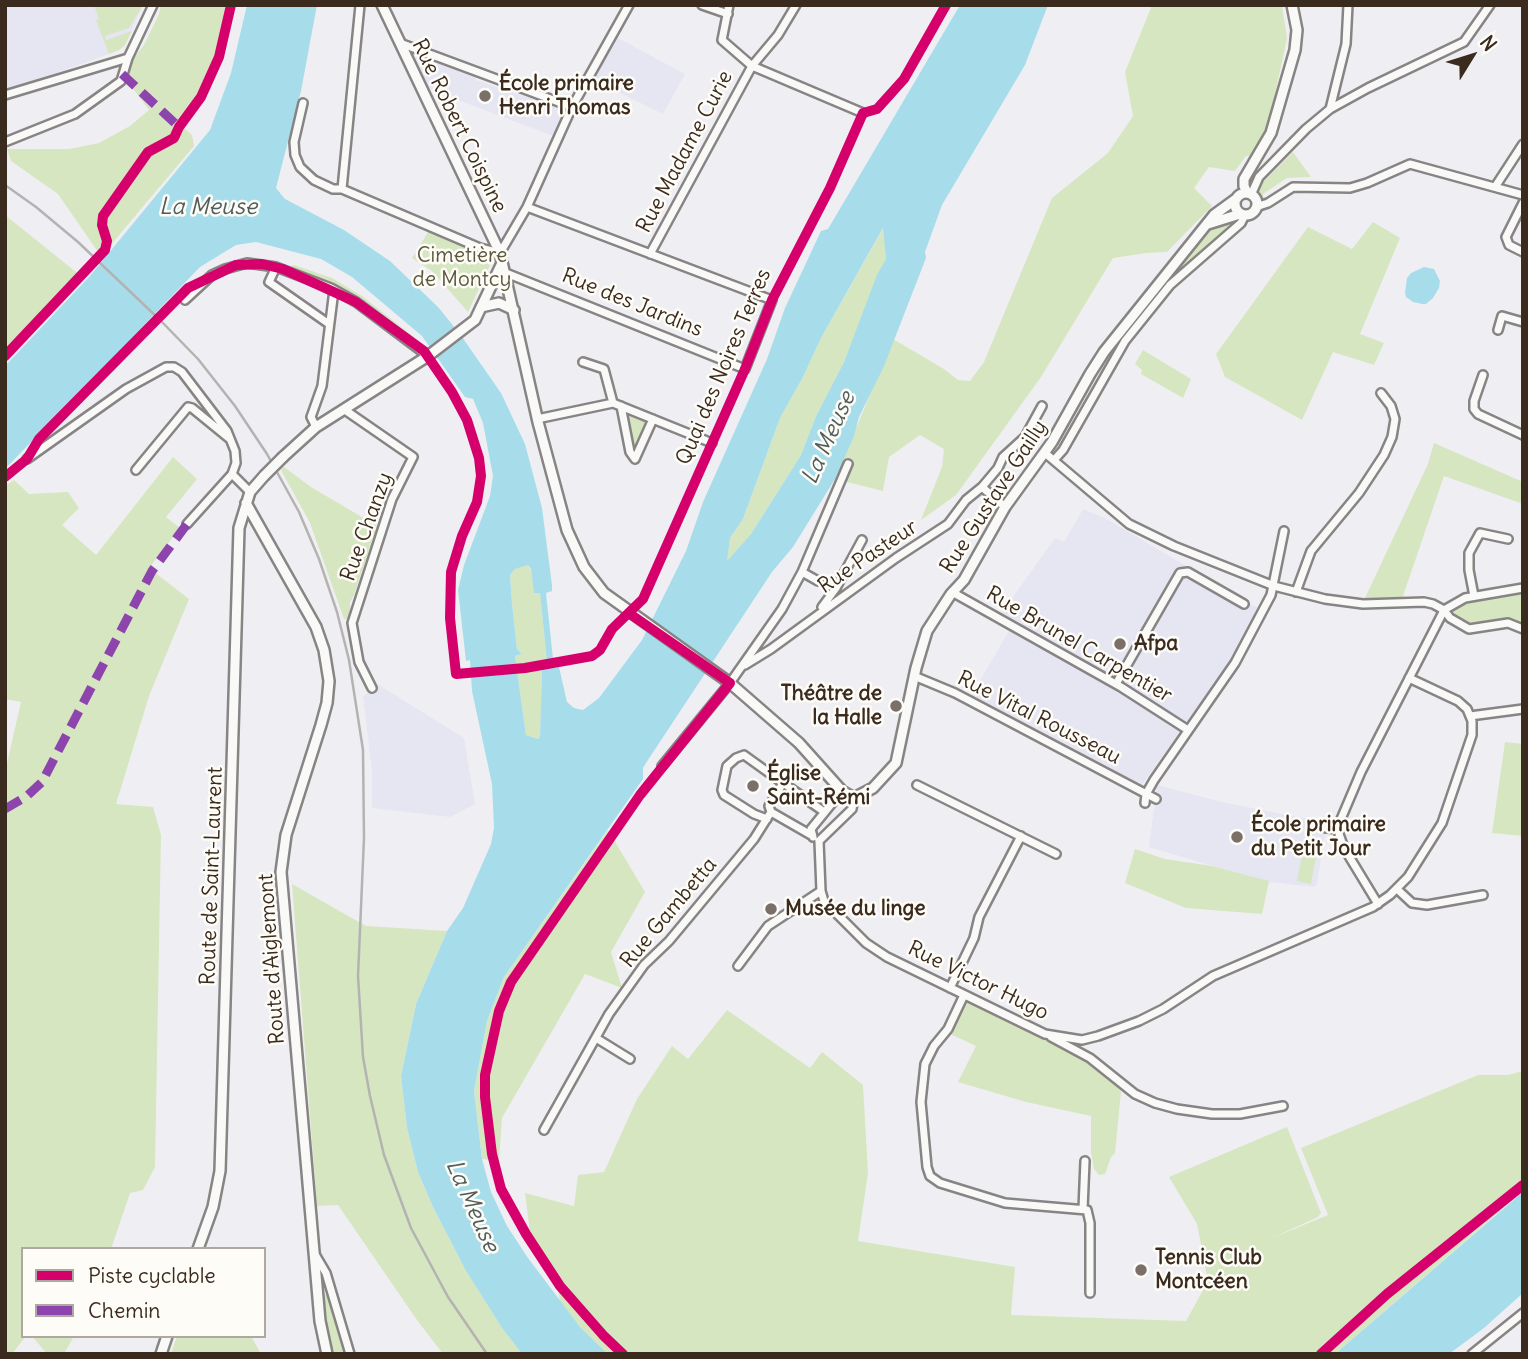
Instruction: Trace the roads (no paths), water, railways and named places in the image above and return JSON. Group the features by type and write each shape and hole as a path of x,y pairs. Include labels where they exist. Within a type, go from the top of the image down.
{"street":[{"path":"5,142 75,114 121,81 128,58 153,5"},
{"path":"342,189 360,5"},
{"name":"Rue Robert Coispine","path":"382,5 501,258 537,419 562,512 575,550 592,580 640,621 725,680 799,743 848,795"},
{"path":"232,474 250,492 283,457 316,428 429,355 475,320 572,107 629,5"},
{"path":"702,5 728,14"},
{"path":"729,5 722,40 751,66 863,113"},
{"name":"Rue Madame Curie","path":"650,254 751,66 778,35 796,5"},
{"path":"1208,224 1252,213 1256,207 1256,200 1244,186 1244,179 1271,133 1295,50 1297,30 1292,5"},
{"path":"1331,109 1346,44 1348,5"},
{"path":"1249,194 1259,177 1306,129 1331,109 1367,88 1464,42 1490,5"},
{"path":"400,43 572,107"},
{"path":"5,95 128,58"},
{"path":"303,103 294,142 297,161 314,180 333,189 342,189 501,258"},
{"path":"1495,187 1523,144"},
{"path":"1256,207 1268,204 1293,187 1350,188 1410,164 1523,195"},
{"path":"1243,214 1235,206 1236,199 1240,194 1249,194"},
{"name":"Rue Gustave Gailly","path":"848,795 873,788 896,763 914,676 927,631 952,592 964,580 1005,507 1045,453 1104,352 1208,224 1222,208 1236,199"},
{"path":"1523,203 1506,237 1509,245 1523,252"},
{"path":"527,207 650,254"},
{"name":"Rue Gustave Gailly","path":"1054,460 1132,332 1170,285 1241,223 1243,214"},
{"name":"Quai des Noires Terres","path":"650,254 772,300 745,369"},
{"path":"185,300 212,275 225,269 247,263 276,267 334,290 382,320 429,355"},
{"path":"276,267 269,282 329,324"},
{"name":"Rue des Jardins","path":"506,273 745,369"},
{"path":"316,428 311,417 322,386 334,290"},
{"path":"481,307 499,303 514,310"},
{"path":"1498,330 1502,316 1523,323"},
{"path":"583,362 604,369 613,403"},
{"path":"27,459 126,389 166,367 174,367 182,372 227,431 236,463 232,474 187,524"},
{"path":"1483,375 1474,409 1478,414 1523,435"},
{"path":"1296,592 1311,551 1359,493 1384,455 1392,437 1395,419 1391,407 1381,393"},
{"path":"537,419 613,403 712,443"},
{"path":"621,406 635,460 653,419"},
{"path":"136,470 188,407 231,439"},
{"name":"Rue Pasteur","path":"741,667 771,649 817,613 948,524 966,500 982,487 998,468 1003,457 1025,437 1042,407"},
{"name":"Rue Chanzy","path":"345,410 413,457 392,499 352,624 359,662 372,688"},
{"path":"1045,453 1129,524 1174,546 1274,586 1325,599 1363,604 1433,604 1469,629 1508,623 1523,629"},
{"path":"662,766 725,680 741,667 782,609 802,572 848,464"},
{"path":"982,487 1005,507"},
{"name":"Route de Saint-Laurent","path":"199,1247 213,1207 220,1171 239,528 250,492"},
{"name":"Route d'Aiglemont","path":"246,503 316,627 324,650 329,681 321,725 286,835 281,872 320,1321 327,1354"},
{"path":"1145,803 1146,794 1235,663 1274,586 1284,531"},
{"path":"1474,596 1469,553 1480,533 1508,539"},
{"path":"817,613 836,588 862,540"},
{"path":"802,572 818,581"},
{"path":"1116,684 1180,573 1188,572 1244,604"},
{"path":"1378,904 1344,848 1340,829 1341,818 1361,772 1444,610 1456,602 1474,596 1523,588"},
{"name":"Rue Brunel Carpentier","path":"952,592 1116,684 1188,730"},
{"name":"Rue Vital Rousseau","path":"914,676 955,693 1156,799"},
{"path":"1409,678 1458,701 1469,716 1523,709"},
{"name":"Rue Victor Hugo","path":"821,891 830,910 866,943 887,957 1045,1034 1082,1040 1139,1021 1163,1009 1213,976 1378,904 1408,877 1442,822 1472,735 1472,721 1469,716"},
{"path":"819,841 769,815 754,814 724,795 722,790 727,766 744,755 823,811"},
{"name":"Rue Gambetta","path":"544,1130 609,1014 644,965 669,941 754,839 769,815 769,806 783,783"},
{"path":"917,785 1056,855"},
{"path":"738,966 768,926 821,891 819,841 852,809 848,795 823,811 811,829 811,835"},
{"path":"1326,828 1340,829"},
{"path":"950,988 974,938 979,916 1021,836"},
{"path":"1397,888 1412,903 1427,905 1483,895"},
{"path":"964,995 948,1029 934,1046 925,1064 921,1102 930,1176 953,1188 1004,1203 1087,1210 1090,1223 1090,1293"},
{"path":"1045,1034 1090,1058 1135,1094 1177,1109 1212,1114 1241,1114 1283,1106"},
{"path":"596,1038 630,1059"},
{"path":"1083,1209 1085,1161"},
{"path":"314,1253 326,1273 349,1354"},
{"path":"1472,1354 1523,1313"}],"water":[{"name":"La Meuse","path":"247,5 317,5 301,91 276,188 285,199 344,230 390,261 438,307 501,393 525,444 542,508 552,585 552,591 546,593 554,668 559,667 567,702 574,708 583,710 599,698 642,640 686,551 703,502 767,359 785,308 821,231 828,229 960,5 1048,5 1025,65 942,205 925,252 926,258 884,366 859,417 854,436 835,479 793,547 772,572 646,763 643,779 504,977 487,1021 474,1091 482,1159 491,1192 507,1226 528,1258 580,1327 608,1354 522,1354 466,1271 433,1207 418,1172 407,1128 401,1076 416,1004 447,931 463,908 491,844 494,828 492,784 472,691 470,660 466,661 458,590 464,565 490,496 493,476 483,423 473,399 465,397 422,336 352,277 321,259 256,242 236,245 200,267 5,469 5,366 89,277 210,130 231,73","holes":["883,228 886,259 877,275 844,362 816,416 801,455 751,534 727,561 730,538 743,519 780,418","528,565 534,593 540,593 547,662 547,669 542,670 538,739 526,735 515,656 522,654 517,649 510,575 515,569"]},
{"path":"1424,267 1434,269 1440,281 1433,298 1422,304 1413,302 1405,293 1407,278"},
{"path":"1523,1192 1523,1293 1484,1328 1449,1354 1335,1354"}],"railway":[{"path":"5,185 78,242 198,359 235,406 267,454 299,512 319,559 337,612 349,660 363,750 364,838 358,976 363,1057 370,1096 384,1155 411,1228 448,1297 487,1354"}],"place":[{"name":"École primaire Henri Thomas","path":"485,96"},
{"name":"Afpa","path":"1120,644"},
{"name":"Théâtre de la Halle","path":"896,706"},
{"name":"Église Saint-Rémi","path":"753,786"},
{"name":"École primaire du Petit Jour","path":"1237,837"},
{"name":"Musée du linge","path":"771,909"},
{"name":"Tennis Club Montcéen","path":"1141,1270"}],"park label":[{"name":"Cimetière de Montcy","path":"462,268"}]}
